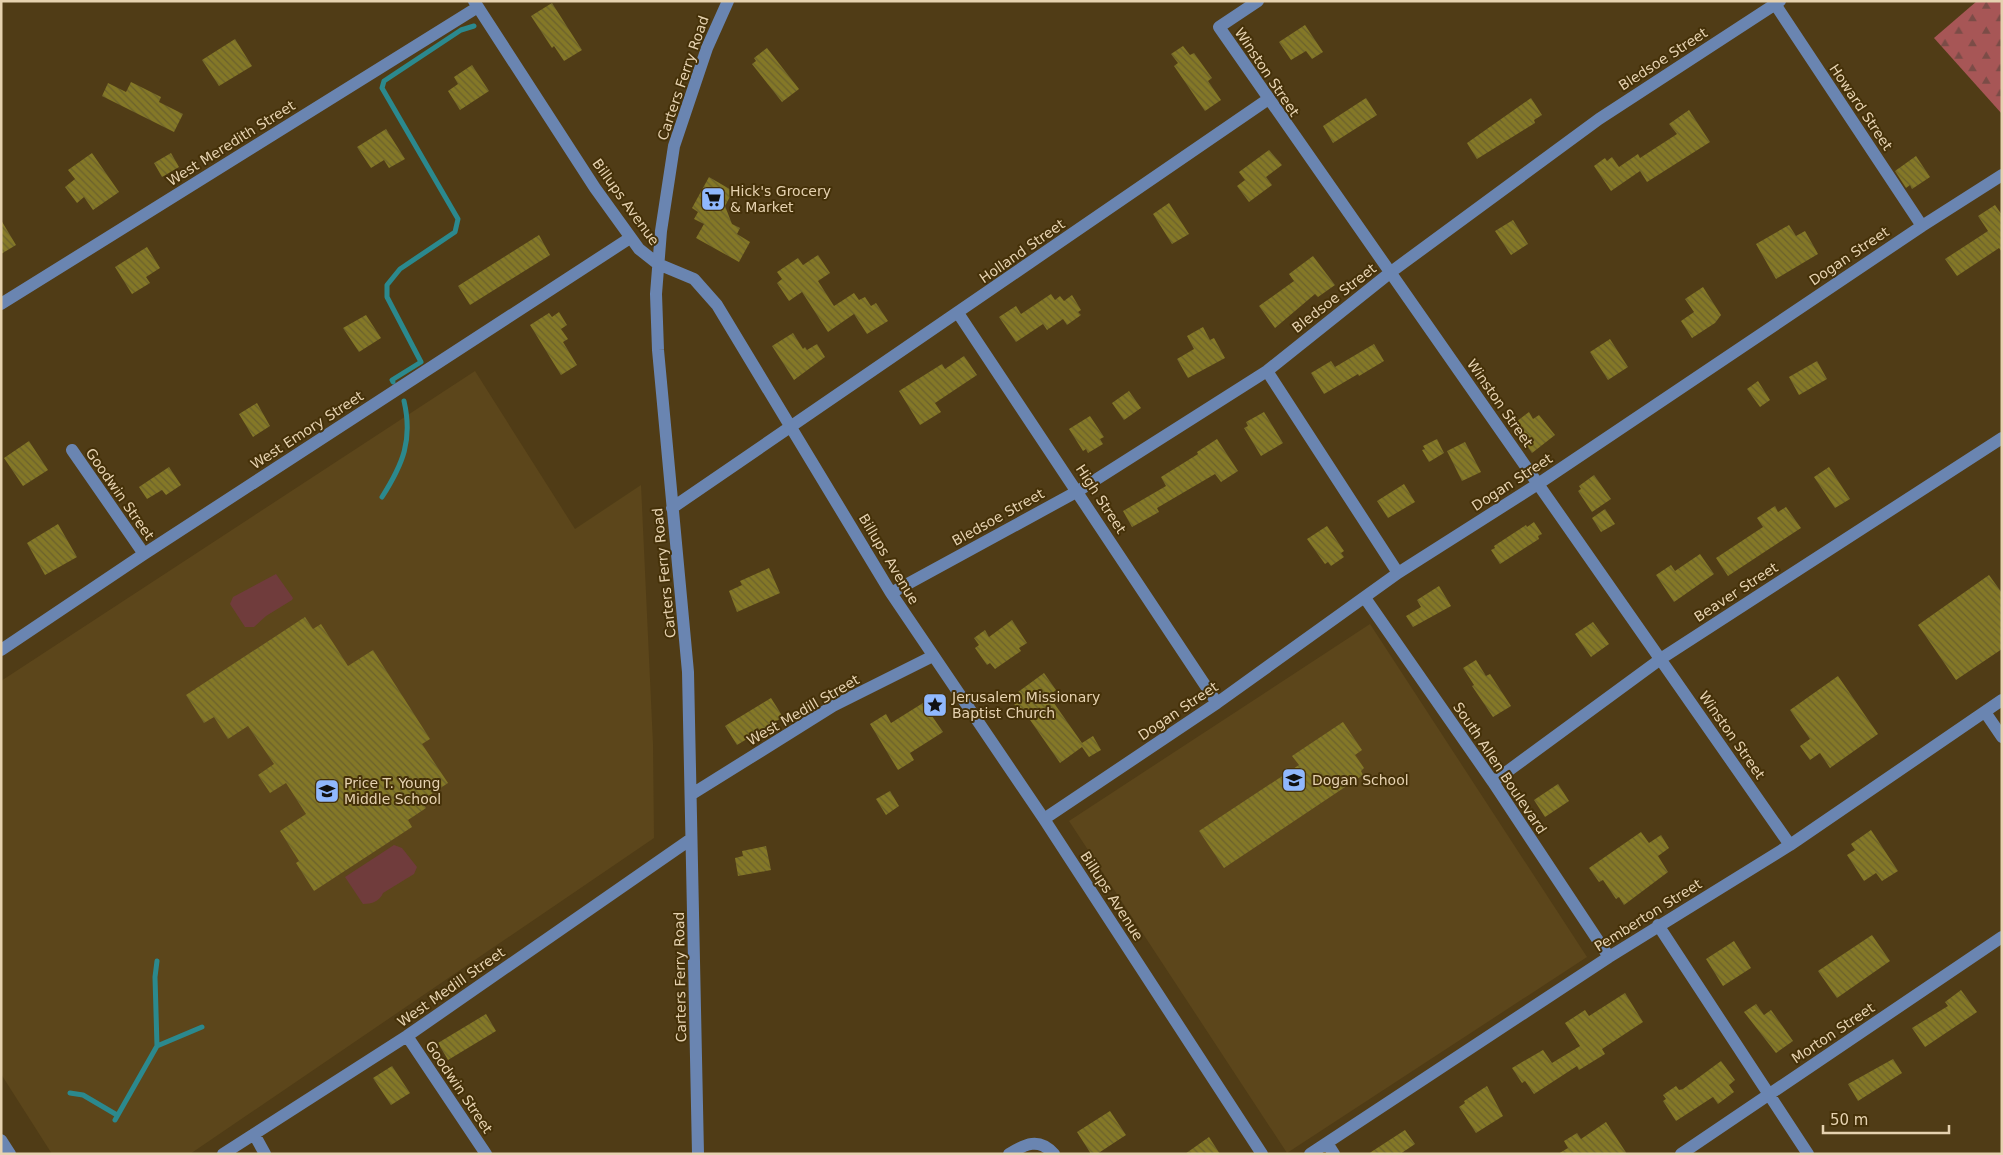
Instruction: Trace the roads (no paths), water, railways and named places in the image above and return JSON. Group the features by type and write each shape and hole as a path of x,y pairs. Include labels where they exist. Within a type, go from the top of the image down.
{"street":[{"name":"Carters Ferry Road","path":"698,1154 688,672 658,350 658,264 664,205 674,146 707,48 728,1"},
{"name":"Winston Street","path":"1258,1 1219,28 1267,100 1391,272 1538,484 1662,658 1790,845"},
{"name":"Howard Street","path":"1777,3 1922,226"},
{"name":"Bledsoe Street","path":"891,592 1078,491 1267,371 1391,272 1599,119 1777,3"},
{"name":"Billups Avenue","path":"476,4 595,188 630,238 648,258 694,279 707,292 792,425 891,592 1044,820 1262,1154"},
{"name":"West Meredith Street","path":"1,304 476,4"},
{"name":"Holland Street","path":"672,508 1267,100"},
{"name":"Dogan Street","path":"1044,820 1217,703 1398,573 1538,484 1922,226 2002,175"},
{"name":"West Emory Street","path":"1,650 144,554 630,238"},
{"name":"High Street","path":"958,313 1217,703"},
{"path":"1267,371 1398,573"},
{"name":"Beaver Street","path":"1493,782 1662,658 2002,438"},
{"name":"Goodwin Street","path":"72,450 144,554"},
{"name":"South Allen Boulevard","path":"1365,598 1493,782 1609,957"},
{"name":"West Medill Street","path":"692,794 834,706 933,656"},
{"name":"Pemberton Street","path":"1310,1154 1331,1148 1609,957 1790,845 2002,700"},
{"path":"1985,712 2002,737"},
{"name":"West Medill Street","path":"223,1154 407,1036 691,839"},
{"path":"1658,925 1808,1154"},
{"name":"Morton Street","path":"1681,1154 2002,937"},
{"name":"Goodwin Street","path":"407,1036 486,1154"},
{"path":"254,1134 265,1154"},
{"path":"1,1140 10,1154"},
{"path":"1009,1154 1031,1143 1049,1150"}],"waterway":[{"path":"393,382 392,380 421,362 387,297 387,285 400,269 455,232 458,219 382,88 384,81 461,30 474,26"},
{"path":"382,497 396,474 407,440 404,401"},
{"path":"115,1120 157,1046 155,977 157,961"},
{"path":"157,1046 202,1027"},
{"path":"70,1093 83,1095 117,1115"}],"place":[{"name":"Hick's Grocery & Market","path":"713,199"},
{"name":"Jerusalem Missionary Baptist Church","path":"935,705"},
{"name":"Dogan School","path":"1294,780"},
{"name":"Price T. Young Middle School","path":"327,791"}]}
